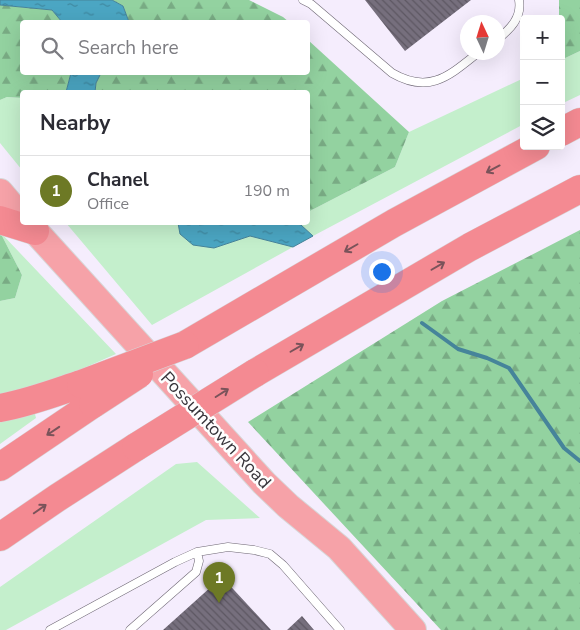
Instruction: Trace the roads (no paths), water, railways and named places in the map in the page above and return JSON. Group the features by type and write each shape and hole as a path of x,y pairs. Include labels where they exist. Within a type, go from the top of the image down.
{"highway":[{"path":"565,130 580,122"},
{"path":"0,467 87,394 185,345 394,223 529,150"},
{"path":"0,537 136,447 255,373 470,247 580,189"},
{"name":"Possumtown Road","path":"0,192 20,215"},
{"path":"0,220 20,223"},
{"name":"Possumtown Road","path":"29,225 264,483 338,548 413,630"},
{"path":"0,408 40,398 87,394"}],"lane":[{"path":"303,0 311,4 392,73 403,80 431,82 446,77 468,60"},
{"path":"505,34 511,29 515,22 520,5 519,0"},
{"path":"50,630 175,562 197,552 228,547 270,554 283,565 340,630"},
{"path":"130,630 196,572 199,561 197,552"}],"water":[{"path":"0,0 112,0 123,6 128,20 60,20 52,10 0,5"},
{"path":"70,75 100,75 95,90 67,90"},
{"path":"178,225 301,225 313,236 293,247 250,236 214,248 193,245 180,234"}],"waterway":[{"path":"422,323 458,349 487,358 509,368 564,448 580,461"}],"place":[{"name":"Chanel","path":"219,603"}]}
